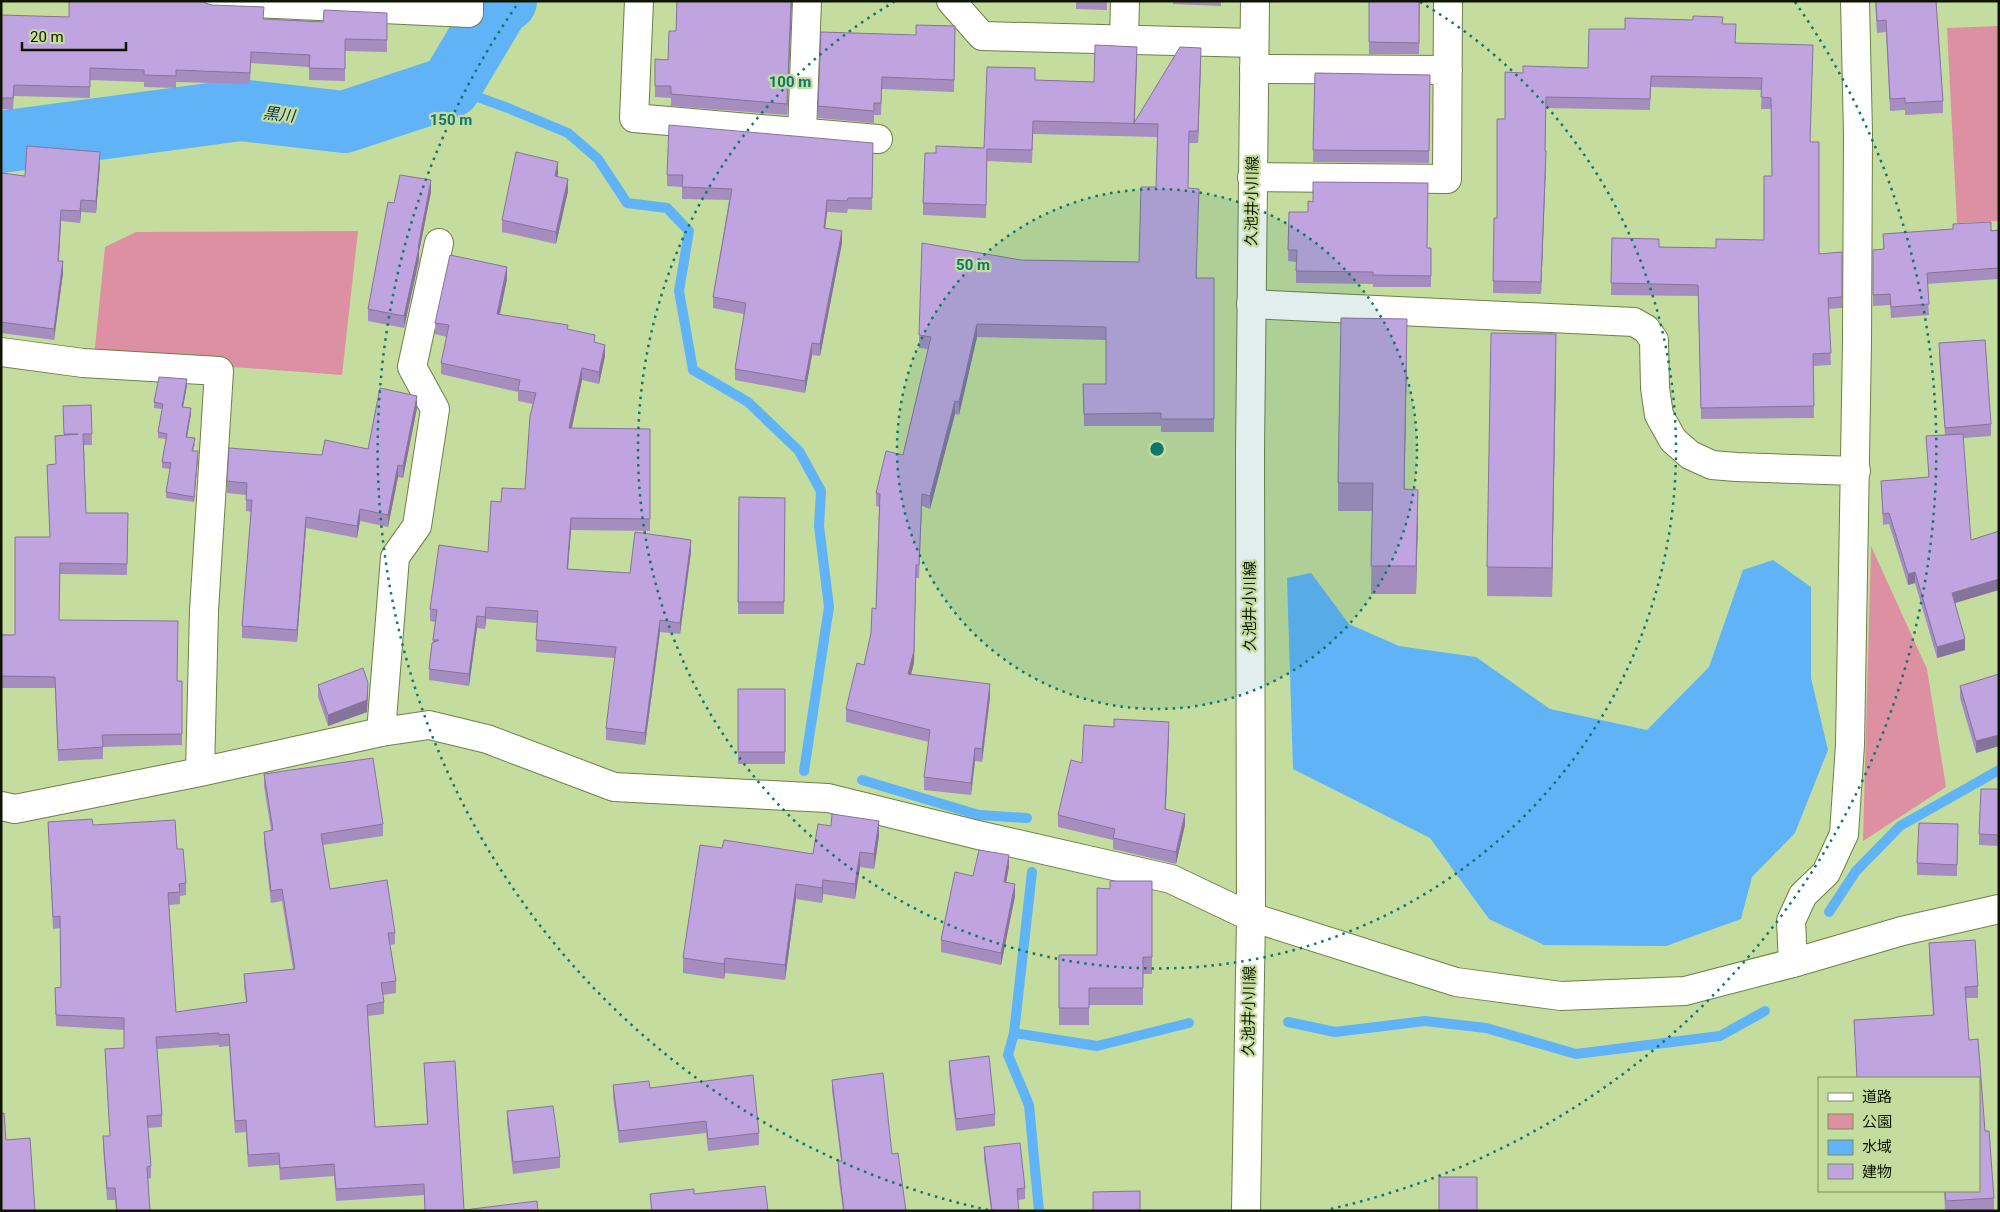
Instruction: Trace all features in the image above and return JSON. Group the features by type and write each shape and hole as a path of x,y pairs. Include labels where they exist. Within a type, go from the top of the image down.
{"street":[{"path":"213,1 290,3 469,13 469,1"},
{"path":"639,1 634,118 878,139"},
{"path":"802,133 807,1"},
{"path":"951,1 982,36 1124,40 1254,56 1448,70"},
{"path":"1124,40 1125,1"},
{"name":"久池井小川線","path":"1246,1211 1250,916 1250,452 1255,1"},
{"path":"1252,177 1447,179 1448,1"},
{"path":"1793,963 1791,921 1803,895 1826,873 1844,834 1850,745 1856,471 1858,134 1855,1"},
{"path":"381,732 395,558 417,526 434,408 412,367 439,243"},
{"path":"1251,304 1634,322 1646,329 1654,340 1655,388 1659,415 1673,440 1690,455 1712,465 1856,471"},
{"path":"1,352 83,363 219,370 204,611 200,772"},
{"path":"1,806 15,809 200,772 381,732 429,725 487,739 614,787 828,798 978,835 1172,879 1250,916 1456,982 1561,996 1685,991 1793,963 1902,931 1999,909"}],"green space":[{"path":"1999,26 1999,221 1957,223 1947,28"},
{"path":"358,231 342,375 94,357 105,247 136,232"},
{"path":"1871,546 1927,669 1946,787 1863,841"}],"water":[{"path":"1773,560 1811,587 1811,678 1828,750 1795,833 1752,877 1741,919 1666,946 1544,945 1489,919 1430,838 1293,769 1287,578 1311,573 1349,624 1399,646 1476,657 1550,709 1647,730 1709,667 1743,570"}],"building":[{"path":"69,1 204,1 212,5 264,7 263,19 323,22 324,10 387,13 387,40 345,39 345,69 309,68 310,55 251,52 250,73 176,70 176,76 144,75 144,70 90,68 90,87 14,85 13,98 1,98 1,15 69,17"},
{"path":"677,1 791,1 787,104 671,94 671,86 655,86 655,59 668,60 669,31 676,31"},
{"path":"1369,1 1419,1 1419,43 1369,42"},
{"path":"1876,1 1936,1 1943,101 1905,103 1905,98 1890,99 1886,20 1877,21"},
{"path":"1693,16 1723,17 1722,24 1736,24 1735,43 1813,45 1810,142 1819,142 1819,254 1842,252 1842,297 1828,298 1831,353 1813,354 1814,406 1701,408 1698,285 1611,283 1612,238 1659,239 1659,247 1716,248 1716,239 1764,240 1764,176 1772,176 1771,98 1761,97 1762,78 1651,76 1650,99 1546,97 1541,282 1493,281 1494,218 1497,218 1497,119 1505,119 1505,72 1523,73 1523,66 1588,68 1589,29 1625,29 1625,18 1693,20"},
{"path":"916,25 955,26 954,80 882,77 881,103 874,103 874,111 818,106 821,32 916,35"},
{"path":"1095,45 1137,47 1134,123 1180,47 1201,48 1198,131 1189,131 1188,188 1199,189 1196,278 1214,278 1214,419 1161,419 1161,413 1084,414 1083,384 1106,384 1106,327 977,324 959,402 955,401 930,496 922,494 919,565 916,565 914,651 908,674 990,684 982,749 975,748 971,783 924,777 930,730 846,709 857,663 864,665 871,633 872,608 876,609 880,494 876,493 886,451 903,455 931,337 919,335 922,243 1021,260 1139,262 1141,187 1156,187 1158,124 1033,121 1032,150 987,149 986,205 923,203 925,153 936,153 936,146 984,148 987,67 1035,68 1035,80 1094,82"},
{"path":"1315,73 1430,75 1429,151 1313,150"},
{"path":"669,125 873,143 872,198 848,198 847,201 827,200 824,228 842,231 820,344 812,343 805,381 735,369 746,303 713,297 732,189 682,187 683,175 667,175"},
{"path":"27,146 100,152 96,201 81,200 80,211 61,210 58,261 63,261 54,329 1,322 1,173 25,176"},
{"path":"516,152 558,162 555,176 568,179 556,232 502,220"},
{"path":"400,175 431,180 404,316 368,309 388,202 394,203"},
{"path":"1313,182 1428,183 1427,248 1431,248 1431,276 1373,275 1373,272 1296,271 1297,250 1288,250 1289,212 1308,212 1308,201 1313,202"},
{"path":"1991,222 1991,231 1999,230 1999,268 1927,273 1929,304 1891,307 1890,294 1873,295 1873,250 1884,249 1883,234 1953,229 1953,224"},
{"path":"450,255 507,267 497,314 568,325 567,329 595,335 594,342 605,345 599,372 582,368 569,428 650,429 650,519 571,518 567,569 630,573 635,532 691,540 680,623 660,620 645,733 606,728 616,647 536,640 538,611 486,607 485,617 477,616 469,674 429,669 432,643 439,640 433,640 437,610 430,609 439,545 488,552 491,501 501,502 502,488 525,489 530,416 536,393 518,390 520,380 441,363 449,325 435,323"},
{"path":"1341,318 1407,319 1404,489 1418,490 1416,566 1371,566 1373,483 1338,483"},
{"path":"1491,333 1556,334 1552,568 1487,567"},
{"path":"1985,340 1991,424 1945,428 1939,343"},
{"path":"159,377 187,379 182,407 191,408 186,437 195,438 192,451 198,451 194,497 166,492 171,463 162,462 167,434 158,432 163,404 154,402"},
{"path":"380,388 417,396 403,466 398,465 388,515 360,509 357,526 306,517 297,630 242,626 252,500 246,500 247,483 227,481 229,448 322,455 325,440 368,449"},
{"path":"91,405 92,434 83,434 86,513 128,513 127,564 60,563 59,620 178,621 177,681 182,681 182,734 102,735 103,747 58,750 55,677 1,676 1,635 15,635 15,537 50,537 47,465 56,464 55,436 78,434 64,434 63,406"},
{"path":"1963,434 1971,540 1999,531 1999,579 1952,593 1965,639 1937,647 1915,572 1908,574 1889,513 1883,514 1881,481 1929,477 1926,436"},
{"path":"739,497 785,498 784,602 738,602"},
{"path":"363,668 368,683 367,700 328,715 318,685"},
{"path":"1999,674 1999,735 1976,741 1960,686"},
{"path":"738,689 785,689 785,752 738,752"},
{"path":"1114,719 1169,722 1165,809 1185,814 1176,852 1113,838 1115,829 1058,815 1071,760 1082,763 1084,725 1114,727"},
{"path":"373,758 383,824 321,834 330,889 387,880 395,933 388,933 396,981 381,983 384,1002 367,1005 375,1127 428,1124 424,1063 455,1061 464,1210 537,1201 538,1211 425,1211 424,1184 336,1189 334,1164 280,1168 279,1153 248,1155 246,1120 235,1121 229,1034 219,1035 219,1033 156,1037 162,1115 147,1116 151,1166 147,1167 150,1211 117,1211 115,1188 107,1188 103,1136 110,1136 105,1049 124,1048 124,1018 56,1015 55,988 61,987 60,916 53,917 48,822 92,819 93,825 175,820 177,849 183,849 186,883 179,884 180,892 168,893 176,1012 247,1002 244,974 295,969 282,889 271,891 264,832 273,830 264,774"},
{"path":"1981,789 1999,789 1999,835 1979,834"},
{"path":"832,814 879,821 874,854 860,852 855,884 823,880 822,888 796,884 785,965 725,958 724,964 683,958 700,845 722,848 724,840 813,854 818,824 831,826"},
{"path":"1919,823 1958,824 1957,865 1917,863"},
{"path":"979,850 1009,855 1004,882 1015,884 1001,953 941,940 955,872 973,876"},
{"path":"1110,881 1152,881 1152,957 1143,957 1143,988 1089,988 1089,1008 1059,1008 1059,955 1097,955 1097,888 1110,889"},
{"path":"1975,940 1978,986 1965,987 1969,1040 1978,1039 1985,1131 1989,1131 1994,1198 1946,1201 1945,1192 1980,1192 1980,1077 1857,1077 1854,1020 1934,1015 1929,943"},
{"path":"989,1056 995,1114 956,1119 949,1061"},
{"path":"883,1073 892,1154 898,1153 906,1211 844,1211 838,1161 842,1161 832,1080"},
{"path":"753,1075 759,1133 708,1139 706,1121 619,1131 613,1085 649,1081 650,1088"},
{"path":"553,1106 560,1157 513,1162 507,1111"},
{"path":"4,1113 6,1140 30,1138 35,1211 1,1211 1,1114"},
{"path":"1020,1143 1025,1188 1017,1189 1019,1211 992,1211 984,1147"},
{"path":"1439,1177 1477,1177 1477,1211 1439,1211"},
{"path":"765,1186 768,1211 652,1211 650,1194 694,1189 694,1194"},
{"path":"1140,1191 1140,1211 1093,1211 1093,1192"}],"waterway":[{"name":"黒川","path":"1,142 240,110 344,122 450,87 499,5 506,1"},
{"path":"450,87 508,108 568,133 598,159 627,203 667,208 689,231 679,291 693,370 748,402 799,451 821,491 819,526 829,607 804,771"},
{"path":"1829,912 1856,871 1900,826 1999,770"},
{"path":"862,780 979,815 1027,818"},
{"path":"1032,872 1014,1033 1097,1046 1189,1023"},
{"path":"1288,1022 1335,1032 1425,1021 1486,1028 1576,1054 1720,1036 1765,1011"},
{"path":"1014,1033 1008,1055 1029,1105 1039,1211"}]}
